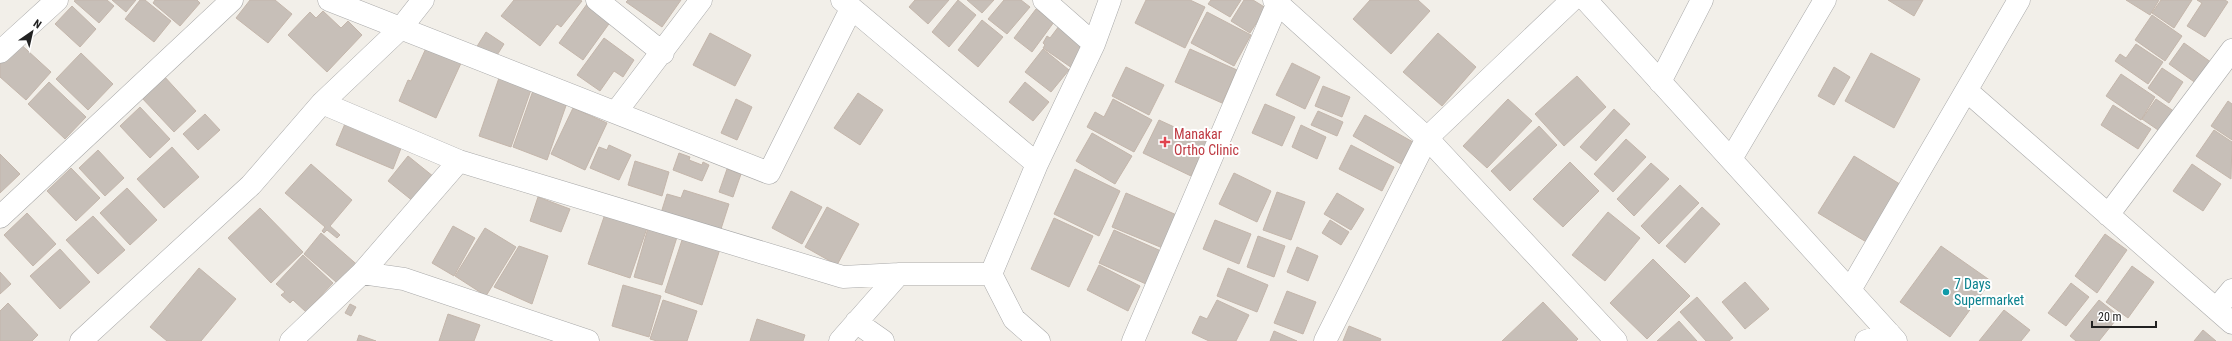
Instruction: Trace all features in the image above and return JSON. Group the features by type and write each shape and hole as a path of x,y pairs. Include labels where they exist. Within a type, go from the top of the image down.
{"street":[{"path":"0,52 57,0"},
{"path":"0,217 232,0"},
{"path":"329,0 769,173 846,4 1037,164"},
{"path":"81,341 251,185 322,104 401,28 423,0"},
{"path":"597,0 663,54"},
{"path":"616,112 663,54 701,0"},
{"path":"1044,0 1094,44"},
{"path":"1039,341 1014,319 992,274 1037,164 1094,44 1110,0"},
{"path":"1325,341 1427,138 1572,0"},
{"path":"1586,0 1892,337"},
{"path":"1660,82 1702,0"},
{"path":"1731,159 1824,0"},
{"path":"1850,290 2019,0"},
{"path":"1133,341 1277,1 1427,138 1616,341"},
{"path":"2108,215 2232,50"},
{"path":"1967,91 2232,323"},
{"path":"322,104 459,161 843,277 899,274 992,274"},
{"path":"291,341 362,273 459,161"},
{"path":"362,273 404,279 588,341"},
{"path":"840,341 899,274"},
{"path":"2216,309 2232,290"},
{"path":"856,322 883,341"},
{"path":"1866,341 1892,337"}],"building":[{"path":"107,0 114,6 99,23 74,1"},
{"path":"112,0 136,0 126,12"},
{"path":"140,0 145,0 171,21 154,42 125,19"},
{"path":"155,0 197,0 200,3 180,26 153,3"},
{"path":"250,0 275,0 292,14 268,43 236,18"},
{"path":"514,0 582,1 561,27 557,24 540,46 501,16"},
{"path":"628,0 681,0 662,27 626,2"},
{"path":"915,0 949,0 928,24 909,7"},
{"path":"958,0 976,15 949,47 932,32"},
{"path":"967,0 994,0 982,13"},
{"path":"1004,0 1021,0 1030,7 1007,34 988,19"},
{"path":"1146,0 1190,0 1205,7 1185,48 1135,23"},
{"path":"1211,0 1241,0 1230,17 1208,4"},
{"path":"1244,0 1253,0 1266,8 1250,33 1231,21"},
{"path":"1370,0 1418,0 1430,11 1391,54 1353,19"},
{"path":"1888,0 1923,0 1914,16"},
{"path":"2126,0 2159,0 2150,15"},
{"path":"2161,0 2192,0 2174,28 2152,13"},
{"path":"2197,0 2225,0 2228,2 2205,37 2187,26 2202,3"},
{"path":"587,4 611,21 583,60 559,43"},
{"path":"72,6 96,29 80,47 55,24"},
{"path":"1036,9 1054,22 1032,52 1014,38"},
{"path":"323,11 341,28 348,21 362,35 327,72 288,35 310,12 316,18"},
{"path":"1207,12 1251,35 1234,66 1191,43"},
{"path":"2152,15 2182,36 2165,61 2135,40"},
{"path":"982,20 1003,37 978,67 958,50"},
{"path":"1059,26 1087,46 1072,68 1043,48 1045,45 1043,43 1047,36 1050,38"},
{"path":"486,32 504,44 494,60 476,48"},
{"path":"710,33 751,55 735,86 693,65"},
{"path":"1438,33 1476,67 1442,106 1403,72"},
{"path":"604,38 634,60 623,77 614,71 600,91 577,75"},
{"path":"16,40 51,72 26,100 0,77 0,57"},
{"path":"2184,43 2215,65 2200,86 2169,64"},
{"path":"2136,44 2163,62 2148,84 2115,61 2120,54 2126,58"},
{"path":"427,46 462,61 436,118 399,101 408,80 411,81"},
{"path":"1043,49 1069,70 1051,92 1025,72"},
{"path":"1190,49 1237,70 1222,103 1175,82"},
{"path":"81,53 113,84 88,110 56,79"},
{"path":"1871,53 1920,79 1894,128 1845,101"},
{"path":"1292,63 1320,77 1305,109 1276,95"},
{"path":"1126,67 1164,85 1149,115 1112,96"},
{"path":"1834,67 1850,77 1834,105 1818,96"},
{"path":"2162,68 2183,82 2169,103 2148,88"},
{"path":"501,72 533,84 511,147 479,136"},
{"path":"2121,74 2155,97 2141,120 2106,96"},
{"path":"163,75 196,111 174,132 141,97"},
{"path":"1577,76 1606,107 1564,146 1535,114"},
{"path":"49,82 86,117 65,139 28,104"},
{"path":"1025,82 1049,102 1033,121 1009,102"},
{"path":"535,85 569,97 547,160 513,147"},
{"path":"1323,86 1350,97 1342,117 1315,106"},
{"path":"858,93 883,110 860,145 834,128"},
{"path":"736,99 752,107 737,140 721,133"},
{"path":"1113,99 1152,120 1134,152 1087,127 1095,112 1104,117"},
{"path":"1508,99 1532,121 1487,168 1463,146"},
{"path":"2156,99 2175,112 2161,132 2142,119"},
{"path":"2228,101 2232,104 2232,140 2211,126"},
{"path":"1265,104 1295,117 1282,146 1252,133"},
{"path":"2113,105 2151,129 2138,149 2101,125"},
{"path":"140,107 170,139 150,158 120,126"},
{"path":"573,108 607,123 585,170 551,154"},
{"path":"1614,109 1630,124 1596,161 1580,147"},
{"path":"1318,111 1343,122 1337,136 1311,125"},
{"path":"205,114 220,130 198,150 183,134"},
{"path":"1365,115 1413,142 1401,164 1353,136"},
{"path":"347,119 403,143 393,169 336,145"},
{"path":"1159,120 1207,142 1191,176 1143,153"},
{"path":"1301,125 1326,137 1317,159 1292,147"},
{"path":"1539,126 1557,145 1510,191 1491,171"},
{"path":"2214,130 2232,142 2231,179 2196,156"},
{"path":"1092,133 1132,156 1115,184 1076,161"},
{"path":"1626,139 1646,157 1613,192 1594,174"},
{"path":"609,145 631,155 619,180 590,168 599,147 607,150"},
{"path":"1351,145 1394,167 1382,191 1339,169"},
{"path":"172,147 199,177 164,208 137,179"},
{"path":"98,150 124,178 105,196 79,168"},
{"path":"679,153 690,157 689,160 702,165 703,162 709,165 702,181 673,170"},
{"path":"0,154 20,174 0,193"},
{"path":"408,156 439,181 419,206 388,181"},
{"path":"1854,156 1903,186 1868,243 1818,213"},
{"path":"635,161 669,172 662,196 628,185"},
{"path":"1570,162 1599,191 1563,227 1533,199"},
{"path":"1651,163 1669,179 1634,216 1617,199"},
{"path":"311,164 352,200 330,226 340,235 337,238 327,230 324,233 322,231 325,227 285,193"},
{"path":"2192,164 2221,184 2203,211 2173,191"},
{"path":"71,168 100,198 76,221 47,191"},
{"path":"727,169 741,174 733,197 719,192"},
{"path":"1075,169 1120,191 1099,236 1054,214"},
{"path":"1234,173 1271,191 1257,222 1219,204"},
{"path":"1680,185 1699,203 1659,244 1641,226"},
{"path":"127,188 157,220 130,245 100,213"},
{"path":"684,190 729,204 720,232 661,213 667,194 681,198"},
{"path":"791,191 822,207 802,244 772,228"},
{"path":"1277,192 1305,202 1291,240 1263,230"},
{"path":"1126,193 1179,216 1165,249 1112,227"},
{"path":"1337,193 1364,209 1351,230 1324,214"},
{"path":"538,197 570,209 561,232 530,221"},
{"path":"827,207 859,224 837,265 805,247"},
{"path":"1702,207 1720,224 1685,263 1666,246"},
{"path":"260,208 303,252 271,283 228,238"},
{"path":"1608,212 1640,238 1605,281 1572,255"},
{"path":"27,213 56,244 33,266 4,235"},
{"path":"605,214 647,228 630,278 588,264"},
{"path":"93,216 125,250 98,274 66,240"},
{"path":"1054,218 1093,236 1069,287 1031,269"},
{"path":"1215,220 1251,234 1239,264 1203,249"},
{"path":"1330,220 1349,232 1341,245 1322,233"},
{"path":"453,226 475,238 454,276 432,263"},
{"path":"485,228 516,247 486,296 455,276"},
{"path":"648,228 677,237 662,285 634,277"},
{"path":"1114,230 1161,251 1146,284 1099,263"},
{"path":"321,233 362,269 344,289 304,254"},
{"path":"2105,234 2127,250 2097,293 2075,276"},
{"path":"1258,236 1285,246 1274,277 1247,267"},
{"path":"683,237 720,249 702,305 665,292"},
{"path":"519,246 548,256 532,304 494,287"},
{"name":"7 Days Supermarket","path":"1941,246 1991,281 1950,337 1900,302"},
{"path":"1297,247 1318,256 1308,281 1287,272"},
{"path":"60,249 90,282 60,309 30,276"},
{"path":"303,255 333,283 306,312 293,300 290,303 281,295 285,292 276,284"},
{"path":"1653,259 1690,296 1647,339 1610,303"},
{"path":"1099,265 1140,286 1128,311 1087,290"},
{"path":"2132,266 2154,282 2128,318 2106,302"},
{"path":"199,268 236,299 201,341 167,341 150,327"},
{"path":"1228,268 1268,285 1257,312 1217,296"},
{"path":"0,272 11,284 0,294"},
{"path":"1745,282 1769,309 1745,329 1722,302"},
{"path":"2071,283 2089,297 2066,326 2048,313"},
{"path":"623,285 661,296 649,337 612,326"},
{"path":"1287,291 1316,302 1303,334 1274,323"},
{"path":"1697,297 1733,338 1729,341 1706,341 1680,312"},
{"path":"663,300 697,311 687,341 657,341 650,339"},
{"path":"1217,300 1249,315 1236,341 1209,341 1192,333 1200,316 1207,319"},
{"path":"2099,300 2119,316 2099,341 2076,341 2070,336"},
{"path":"1543,302 1578,339 1576,341 1502,341"},
{"path":"8,303 38,335 32,341 0,341 0,311"},
{"path":"350,304 356,307 351,316 345,313"},
{"path":"2004,310 2030,330 2021,341 1979,341"},
{"path":"448,314 480,325 474,341 439,341"},
{"path":"757,319 805,335 803,341 750,341"},
{"path":"1679,321 1697,341 1657,341"},
{"path":"1349,326 1381,339 1380,341 1343,341"},
{"path":"2203,330 2216,341 2194,341"},
{"path":"1274,331 1297,341 1270,341"},
{"path":"359,335 376,341 357,341"}],"place":[{"name":"Manakar Ortho Clinic","path":"1165,142"},
{"name":"7 Days Supermarket","path":"1946,292"}]}
